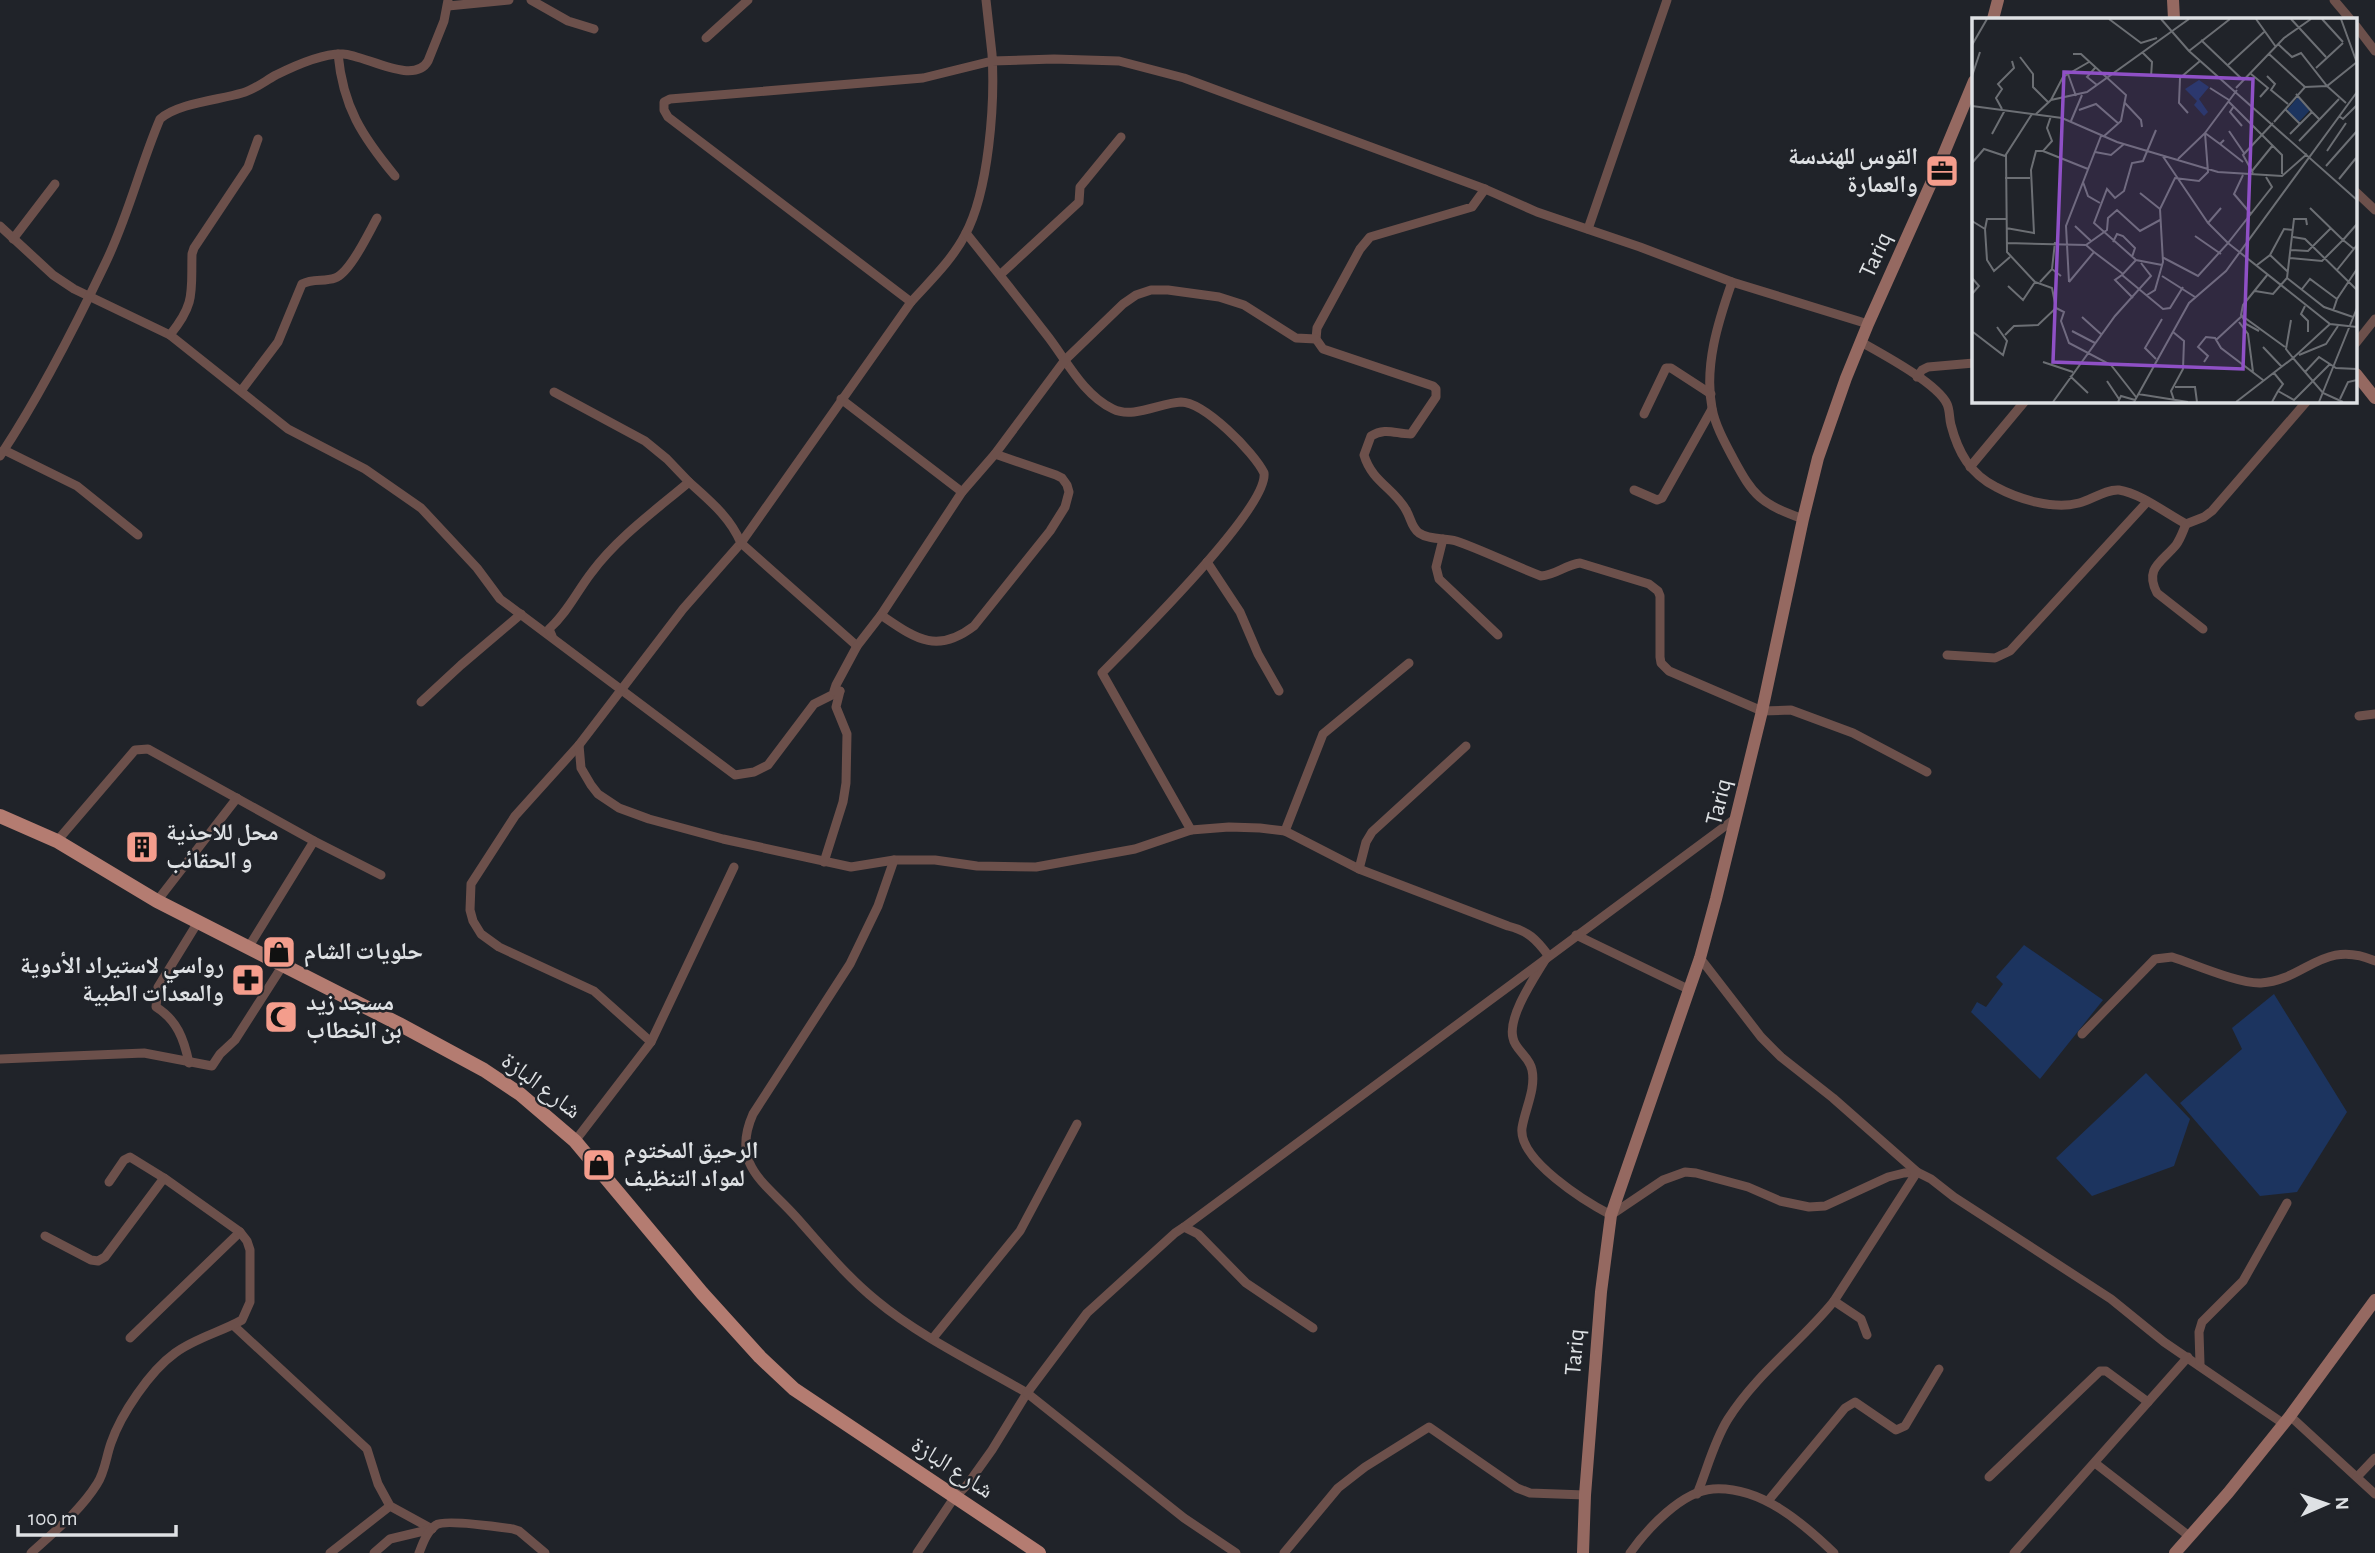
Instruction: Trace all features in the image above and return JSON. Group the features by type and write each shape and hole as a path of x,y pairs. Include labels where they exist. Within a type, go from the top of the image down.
{"main road":[{"path":"1993,18 1998,0"},
{"path":"2173,0 2174,18"},
{"name":"Tariq","path":"1583,1553 1601,1292 1611,1215 1700,958 1737,817 1803,519 1822,447 1868,324 1972,86"},
{"path":"2358,377 2375,398"},
{"name":"شارع البازة","path":"0,816 57,841 158,901 399,1024 484,1070 520,1094 575,1140 702,1293 760,1357 794,1389 1039,1553"},
{"path":"2175,1553 2287,1420 2375,1300"}],"street":[{"path":"138,535 77,486 2,453 43,385 106,263 160,119 191,106 244,93 278,74 338,54 401,70 418,71 428,61 448,3 509,0"},
{"path":"531,0 568,22 594,29"},
{"path":"706,38 748,0"},
{"path":"651,1042 594,991 499,947 481,934 470,910 471,884 515,816 579,745 683,609 741,543 911,302 951,256 966,233 980,193 994,96 986,0"},
{"path":"1588,229 1667,0"},
{"path":"2334,0 2349,18"},
{"path":"2359,37 2375,51"},
{"path":"338,54 340,79 358,127 395,176"},
{"path":"911,302 668,117 664,102 670,99 923,78 992,61 1119,61 1184,78 1485,189 1537,212 1732,282 1868,324"},
{"path":"1000,274 1079,202 1080,187 1121,137"},
{"path":"170,335 179,324 192,298 194,248 248,167 258,139"},
{"path":"13,239 55,184"},
{"path":"1485,189 1472,207 1370,237 1360,249 1317,328 1316,339 1323,349 1436,389 1436,397 1415,431 1411,434 1388,430 1375,433 1368,441 1364,455 1373,475 1406,509 1413,527 1424,535 1470,547 1541,576 1553,575 1570,565 1580,563 1649,584 1660,596 1660,657 1664,667 1683,679 1762,711 1791,710 1853,733 1927,772"},
{"path":"2358,194 2375,210"},
{"path":"241,391 278,342 302,284 340,275 359,252 377,218"},
{"path":"0,226 53,275 88,296 170,335 288,429 365,469 421,508 469,558 500,599 736,775 754,772 768,765 814,704 840,691"},
{"path":"966,233 1082,384 1112,408 1130,412 1186,402 1203,409 1261,467 1265,479 1262,487 1231,533 1208,562 1102,673 1191,830"},
{"path":"1732,282 1714,338 1712,409 1728,449 1753,492 1774,508 1803,519"},
{"path":"840,691 834,691 857,646 881,615 962,492 995,454 1065,360 1123,304 1136,295 1152,290 1219,297 1244,305 1296,338 1316,339"},
{"path":"2358,340 2375,319"},
{"path":"1861,342 1935,390 1947,404 1955,442 1970,467 1994,486 2038,502 2076,504 2113,490 2127,492 2186,524"},
{"path":"1917,377 1928,367 1972,363"},
{"path":"1644,414 1666,368 1671,368 1711,394"},
{"path":"554,392 645,441 667,459 724,514 741,543 857,646"},
{"path":"841,399 962,492"},
{"path":"1970,467 2024,402"},
{"path":"2203,629 2157,593 2153,585 2154,569 2174,547 2186,524 2211,511 2306,402"},
{"path":"1634,490 1657,500 1662,498 1712,409"},
{"path":"881,615 912,636 928,642 945,642 960,636 974,626 1050,530 1068,500 1068,485 1056,475 995,454"},
{"path":"554,639 549,629 568,610 591,572 618,543 689,482"},
{"path":"1947,655 1995,658 2010,651 2147,502"},
{"path":"1443,539 1436,567 1439,579 1498,635"},
{"path":"1208,562 1240,612 1258,654 1279,691"},
{"path":"421,702 522,614"},
{"path":"1285,831 1323,734 1409,663"},
{"path":"824,862 843,802 846,783 847,734 835,706 840,691"},
{"path":"2359,716 2375,715"},
{"path":"579,745 581,768 591,785 598,794 619,808 673,826 851,867 894,860 1035,867 1135,849 1191,830 1229,827 1285,831 1359,869 1522,929 1533,935 1548,955"},
{"path":"1359,869 1366,842 1372,832 1466,746"},
{"path":"57,841 135,750 142,747 381,875"},
{"path":"158,901 237,798"},
{"path":"917,1553 954,1497 967,1485 1027,1393 1087,1313 1175,1233 1737,817"},
{"path":"248,948 314,841"},
{"path":"894,860 878,906 850,964 753,1114 747,1128 745,1154 760,1182 794,1215 848,1276 878,1303 1027,1393 1184,1518 1236,1553"},
{"path":"575,1140 651,1042 734,867"},
{"path":"189,1063 184,1041 170,1015 156,1007 156,998 158,987 198,922"},
{"path":"1576,935 1688,989"},
{"path":"2081,1034 2147,966 2161,957 2172,957 2247,982 2261,983 2279,979 2333,954 2363,956 2375,961"},
{"path":"1548,955 1526,992 1512,1025 1515,1044 1532,1068 1532,1087 1522,1138 1529,1152 1558,1181 1611,1215 1663,1180 1685,1172 1748,1186 1780,1201 1809,1207 1825,1206 1897,1174 1917,1172"},
{"path":"1700,958 1749,1022 1781,1057 1833,1098 1917,1172 2111,1299 2164,1342 2287,1420 2375,1494"},
{"path":"0,1059 144,1053 212,1066 235,1040 283,965"},
{"path":"933,1338 1020,1231 1077,1125"},
{"path":"31,1553 78,1509 99,1482 120,1423 161,1366 190,1344 242,1320 250,1302 250,1250 240,1232 130,1157 124,1160 109,1182"},
{"path":"1697,1494 1727,1420 1765,1371 1834,1301 1917,1172"},
{"path":"45,1236 98,1261 105,1257 164,1178"},
{"path":"2200,1364 2199,1332 2202,1322 2243,1281 2287,1203"},
{"path":"1184,1227 1198,1234 1246,1283 1312,1328"},
{"path":"130,1338 240,1232"},
{"path":"1834,1301 1860,1319 1867,1335"},
{"path":"233,1325 367,1449 378,1484 390,1506 432,1529"},
{"path":"2014,1553 2188,1357"},
{"path":"1768,1501 1845,1408 1855,1402 1896,1430 1905,1426 1939,1369"},
{"path":"1989,1477 2100,1371 2106,1371 2148,1402"},
{"path":"1284,1553 1338,1488 1364,1467 1429,1427 1517,1488 1530,1493 1585,1495"},
{"path":"2357,1477 2375,1458"},
{"path":"2095,1463 2189,1536"},
{"path":"1630,1553 1658,1519 1697,1494 1711,1489 1730,1490 1768,1501 1834,1553"},
{"path":"330,1553 390,1506"},
{"path":"419,1553 432,1529 437,1524 449,1522 513,1529 545,1553"},
{"path":"374,1553 390,1539 432,1529"}],"shaded area":[{"path":"2024,945 2103,1000 2040,1079 1971,1012 1977,1002 1986,1007 2003,984 1996,977"},
{"path":"2274,994 2347,1112 2297,1192 2260,1196 2180,1103 2242,1049 2232,1028"},
{"path":"2146,1073 2190,1119 2174,1166 2092,1196 2056,1158"}],"place":[{"name":"القوس للهندسة والعمارة","path":"1942,171"},
{"name":"محل للاحذية و الحقائب","path":"142,847"},
{"name":"حلويات الشام","path":"279,952"},
{"name":"رواسي لاستيراد الأدوية والمعدات الطبية","path":"248,980"},
{"name":"مسجد زيد بن الخطاب","path":"281,1017"},
{"name":"الرحيق المختوم لمواد التنظيف","path":"599,1165"}]}
